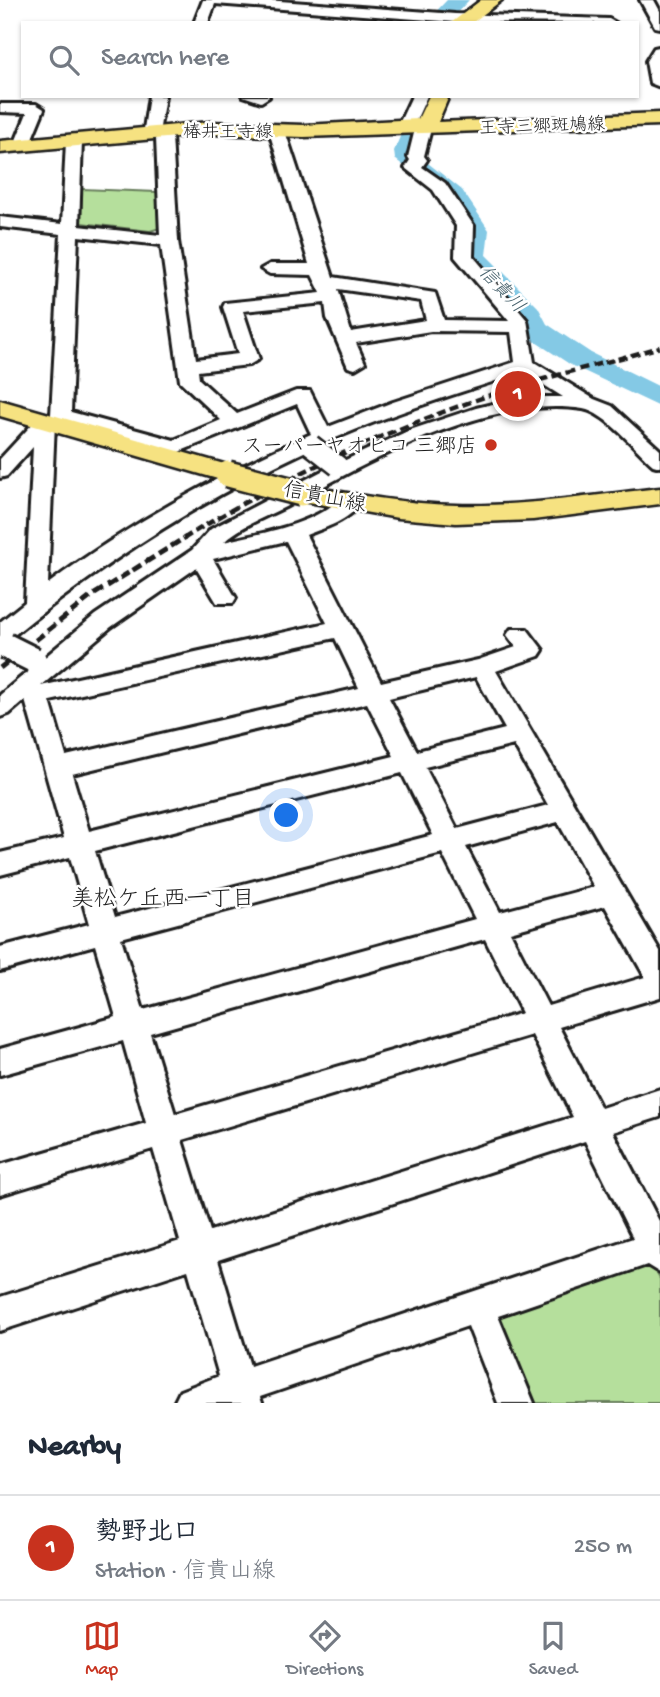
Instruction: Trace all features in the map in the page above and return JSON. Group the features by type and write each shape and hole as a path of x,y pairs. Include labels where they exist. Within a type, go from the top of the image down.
{"main road":[{"path":"460,20 493,0"},
{"path":"415,126 432,116 438,98"},
{"name":"王寺三郷斑鳩線","path":"415,126 438,128 660,120"},
{"name":"椿井王寺線","path":"0,147 210,128 277,131 415,126"},
{"name":"信貴山線","path":"0,408 300,494 351,502 456,514 527,511 660,496"}],"street":[{"path":"202,21 210,0 460,20 609,19"},
{"path":"647,0 660,24"},
{"path":"429,18 435,3 432,1"},
{"path":"660,50 653,61 657,83 660,83"},
{"path":"157,98 152,129 164,136 169,241 190,381 234,422"},
{"path":"420,98 415,126 416,157 419,160 412,168 439,187 465,226 464,257 521,327 525,365"},
{"path":"4,108 36,108 22,145"},
{"path":"277,131 287,173 336,318 355,363"},
{"path":"75,141 68,229 61,415 176,447 303,395 316,441 338,466"},
{"path":"0,222 169,241"},
{"path":"270,269 326,283 435,296 436,325"},
{"path":"188,366 249,359 232,307 326,283"},
{"path":"346,339 436,325 521,327"},
{"path":"525,365 587,403 606,410 660,461"},
{"path":"242,1395 32,680 3,640 36,605 92,561 177,510 272,459 361,421 525,365"},
{"path":"0,708 103,621 200,555 219,534 331,474 417,434 482,412 522,403 587,403"},
{"path":"0,415 45,422"},
{"path":"36,605 45,422"},
{"path":"0,472 45,422"},
{"path":"200,555 293,532 334,516 351,502"},
{"path":"192,1403 242,1395 477,1307 658,1249 592,1124 494,924 293,532"},
{"path":"200,555 226,598"},
{"path":"32,680 342,628"},
{"path":"57,768 482,667 531,650 519,635"},
{"path":"482,667 660,977"},
{"path":"0,864 520,734"},
{"path":"0,959 563,811"},
{"path":"0,1062 611,893"},
{"path":"0,1180 660,985"},
{"path":"0,1314 660,1103"},
{"path":"477,1307 516,1403"}],"green space":[{"path":"82,189 157,192 160,228 150,231 81,223"},
{"path":"639,1263 655,1270 660,1279 660,1403 529,1403 496,1325 501,1310"}],"waterway":[{"name":"信貴川","path":"437,21 459,0"},
{"name":"信貴川","path":"427,98 406,151 407,159 450,190 476,230 473,257 528,313 535,329 581,359 660,398"}],"railway":[{"path":"183,539 289,479 400,429 499,392 660,347"},
{"path":"0,668 93,595 186,537"}],"place":[{"name":"勢野北口","path":"518,394"},
{"name":"スーパーヤオヒコ 三郷店","path":"491,445"}],"district":[{"name":"美松ケ丘西一丁目","path":"163,897"}]}
